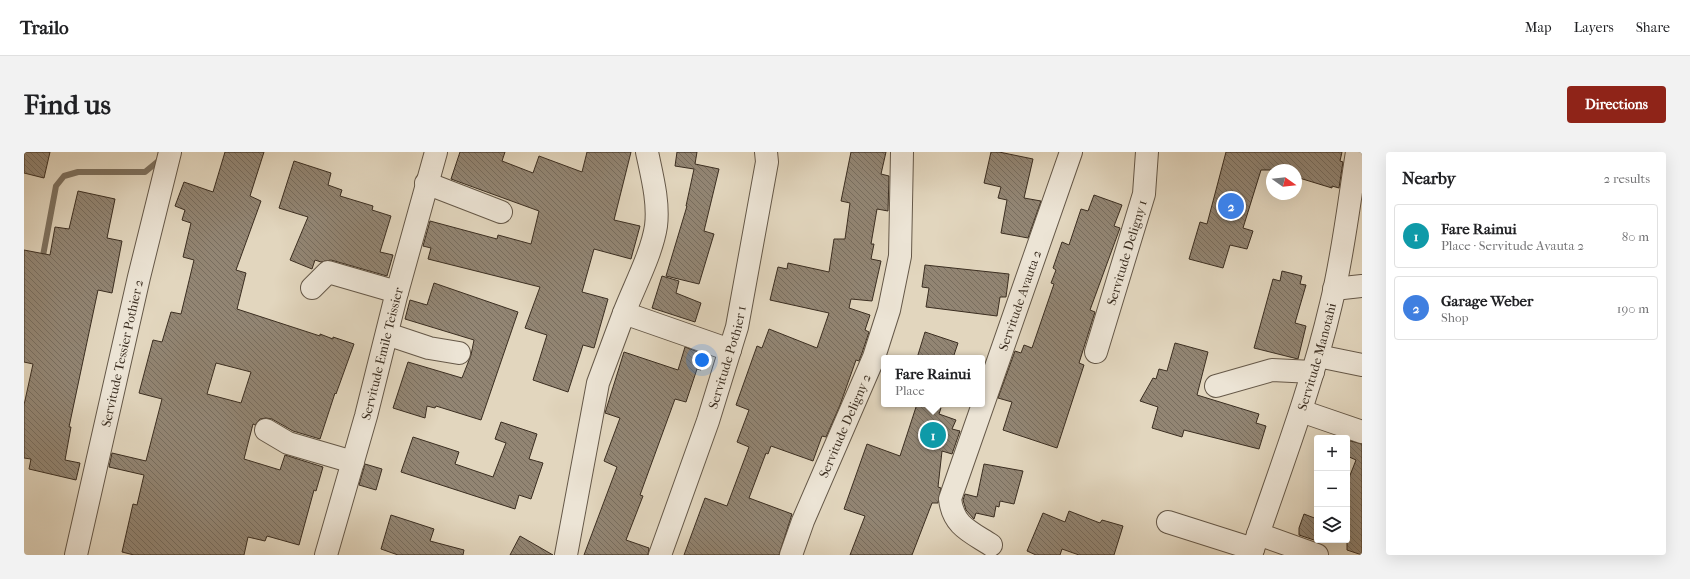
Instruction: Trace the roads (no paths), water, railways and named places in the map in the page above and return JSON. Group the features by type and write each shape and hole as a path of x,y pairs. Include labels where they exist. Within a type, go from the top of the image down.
{"street":[{"name":"Servitude Emile Teissier","path":"326,555 353,462 426,183 436,152"},
{"path":"566,555 598,383 650,248 656,226 656,206 647,152"},
{"name":"Servitude Pothier 1","path":"660,555 708,421 737,327 767,162 766,152"},
{"name":"Servitude Deligny 2","path":"791,555 803,521 874,357 889,310 900,256 902,152"},
{"name":"Servitude Avauta 2","path":"985,399 1071,152"},
{"name":"Servitude Deligny 1","path":"1096,352 1144,194 1148,152"},
{"name":"Servitude Manotahi","path":"1254,546 1301,411 1318,357 1334,289 1357,152"},
{"name":"Servitude Tessier Pothier 2","path":"76,555 139,277 169,156"},
{"path":"426,183 500,212"},
{"path":"312,288 328,272 397,292"},
{"path":"1334,289 1362,286"},
{"path":"624,313 730,350"},
{"path":"387,334 429,348 458,352"},
{"path":"1216,386 1318,357 1362,354"},
{"path":"1318,357 1362,365"},
{"name":"Servitude Avauta 2","path":"982,407 950,499 951,511 959,524 991,545"},
{"path":"1301,411 1362,432"},
{"path":"266,430 288,443 353,462"},
{"path":"1168,522 1254,546 1317,555"}],"waterway":[{"path":"42,261 56,186 64,176 78,172 145,172 162,158"}],"place":[{"name":"Garage Weber","path":"1231,206"},
{"name":"Fare Rainui","path":"933,435"}]}
